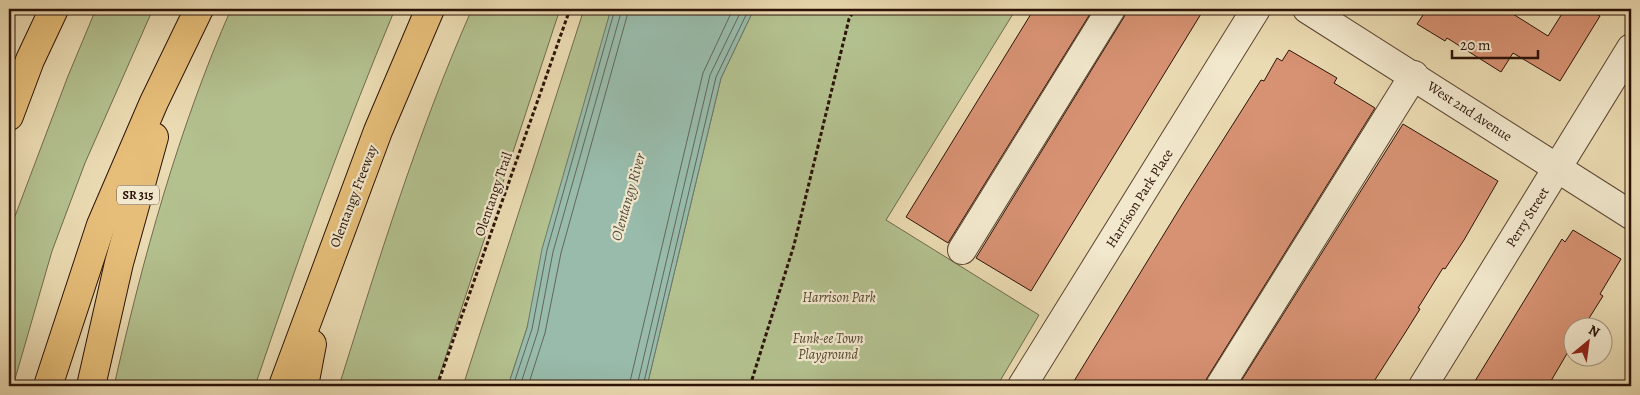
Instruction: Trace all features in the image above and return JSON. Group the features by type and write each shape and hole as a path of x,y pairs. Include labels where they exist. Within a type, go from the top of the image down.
{"main road":[{"path":"9,116 30,60 54,9"},
{"path":"48,386 101,225 154,102 200,9"},
{"name":"SR 315","path":"91,386 118,263 160,117 200,9"},
{"name":"Olentangy Freeway","path":"283,386 330,255 378,131 430,9"},
{"path":"304,386 330,255"}],"street":[{"path":"962,250 1111,9"},
{"name":"Harrison Park Place","path":"1022,386 1256,9"},
{"name":"West 2nd Avenue","path":"1307,9 1631,214"},
{"name":"Perry Street","path":"1423,386 1631,48"},
{"path":"1220,386 1414,75"}],"path":[{"name":"Olentangy Trail","path":"437,386 570,9"},
{"path":"750,386 794,245 849,19 855,9"}],"green space":[{"path":"96,9 153,9 85,163 52,251 13,386 9,386 9,232 68,76"},
{"path":"231,9 395,9 357,102 322,196 255,386 114,386 137,290 178,148 194,101"},
{"path":"472,9 560,9 436,386 339,386 384,243 417,148 452,55"},
{"path":"584,9 611,9 527,328 508,386 463,386"},
{"name":"Harrison Park","path":"754,9 1016,9 886,220 1039,315 997,386 647,386 721,78"}],"water":[{"name":"Olentangy River","path":"611,9 754,9 721,78 647,386 508,386 527,328 542,249"}],"building":[{"path":"1034,9 1093,9 948,243 906,217"},
{"path":"1127,9 1204,9 1031,291 976,258 1124,17"},
{"path":"1427,9 1505,9 1548,36 1565,9 1587,9 1600,16 1560,81 1513,53 1501,72 1447,38 1445,41 1417,24"},
{"path":"1289,50 1337,78 1334,83 1375,108 1207,378 1204,386 1071,386 1261,80 1264,81 1277,58 1282,61"},
{"path":"1403,124 1498,181 1464,240 1445,269 1443,268 1418,308 1420,309 1371,386 1238,386"},
{"path":"1573,230 1621,259 1600,294 1603,296 1589,318 1562,318 1562,362 1548,386 1472,386 1562,239 1565,242"}],"park label":[{"name":"Funk-ee Town Playground","path":"828,346"}]}
